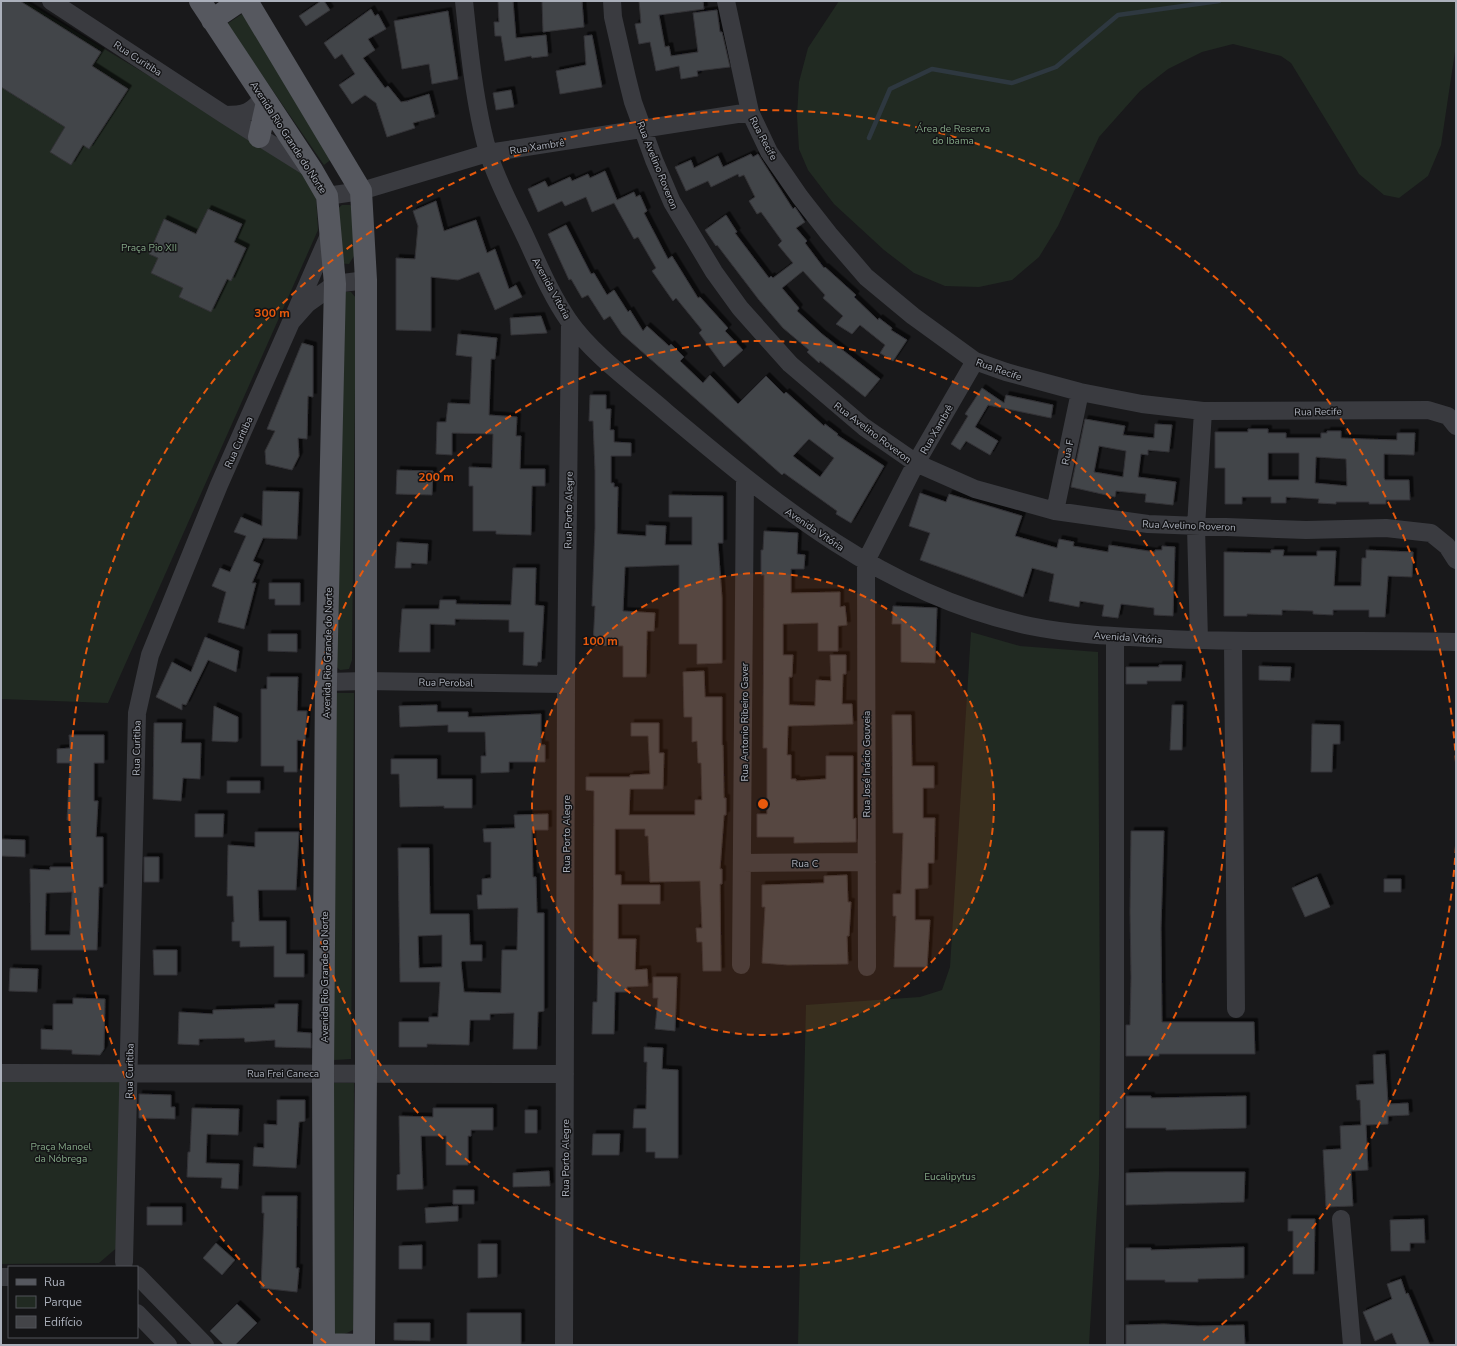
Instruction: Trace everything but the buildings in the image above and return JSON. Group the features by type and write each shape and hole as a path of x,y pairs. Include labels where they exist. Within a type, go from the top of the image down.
{"main road":[{"name":"Avenida Rio Grande do Norte","path":"200,1 312,170 327,196 335,284 326,682 323,1074 324,1344"},
{"path":"212,20 240,1"},
{"path":"247,1 360,191 366,280 364,681 366,1073 364,1345 324,1344"},
{"path":"259,136 265,100"}],"street":[{"name":"Rua Curitiba","path":"51,1 312,170"},
{"name":"Avenida Vitória","path":"464,1 474,81 488,153 540,268 570,322 600,354 700,442 797,518 866,562 902,580 960,606 990,616 1033,626 1115,637 1234,641 1400,640 1456,642"},
{"name":"Rua Avelino Roveron","path":"612,1 620,52 633,102 643,130 672,202 714,272 740,308 790,364 821,392 864,427 916,463 975,488 1055,511 1148,524 1196,527 1306,530 1386,528 1431,533 1447,546 1456,560"},
{"name":"Rua Recife","path":"726,1 750,112 769,152 800,197 828,234 866,277 913,316 975,361 1006,372 1080,392 1142,404 1203,411 1428,410 1452,421"},
{"path":"225,115 247,113 256,108 265,100"},
{"name":"Rua Xambrê","path":"327,196 360,191 488,153 643,130 750,112"},
{"path":"291,322 330,233"},
{"path":"335,284 366,280"},
{"name":"Rua Curitiba","path":"123,1265 137,713 153,648 219,486 291,322 307,304 335,284"},
{"name":"Rua Porto Alegre","path":"564,1345 566,684 570,322"},
{"name":"Rua Xambrê","path":"866,562 916,463 975,361"},
{"name":"Rua F","path":"1055,511 1080,392"},
{"path":"1199,640 1196,527 1203,411"},
{"name":"Rua Antonio Ribeiro Gaver","path":"741,965 745,478"},
{"name":"Rua José Inácio Gouveia","path":"866,562 867,967"},
{"path":"1115,637 1115,1345"},
{"path":"1234,641 1236,1009"},
{"name":"Rua Perobal","path":"326,682 364,681 566,684"},
{"name":"Rua C","path":"743,863 867,862"},
{"name":"Rua Frei Caneca","path":"1,1073 565,1074"},
{"path":"1341,1219 1352,1345"},
{"path":"138,1276 205,1345"},
{"path":"138,1314 168,1345"}],"green space":[{"name":"Praça Pio XII","path":"1,1 25,1 300,167 316,196 318,230 108,703 1,699"},
{"name":"Área de Reserva do Ibama","path":"839,1 1456,1 1456,45 1441,145 1428,176 1399,198 1384,195 1359,174 1291,63 1281,56 1233,44 1202,52 1168,69 1140,91 1099,137 1058,226 1039,257 1012,280 979,287 945,286 914,273 884,250 834,204 808,170 799,149 797,116 799,82 808,48"},
{"path":"242,14 337,155 324,165 227,24"},
{"path":"342,205 350,205 356,210 354,256 349,264 337,263 336,210"},
{"path":"344,292 351,292 356,298 352,660 349,669 340,670 333,664"},
{"name":"Eucalipytus","path":"971,632 1020,646 1098,652 1100,1032 1099,1175 1089,1345 798,1345 806,1005 920,997 942,990 950,967"},
{"path":"330,693 354,693 351,1059 334,1060"},
{"name":"Praça Manoel da Nóbrega","path":"123,1079 120,1245 99,1263 1,1264 1,1080"},
{"path":"330,1083 354,1083 353,1330 337,1335 331,1330"}],"waterway":[{"path":"869,138 890,89 932,69 1012,83 1056,67 1118,15 1219,1"}]}
